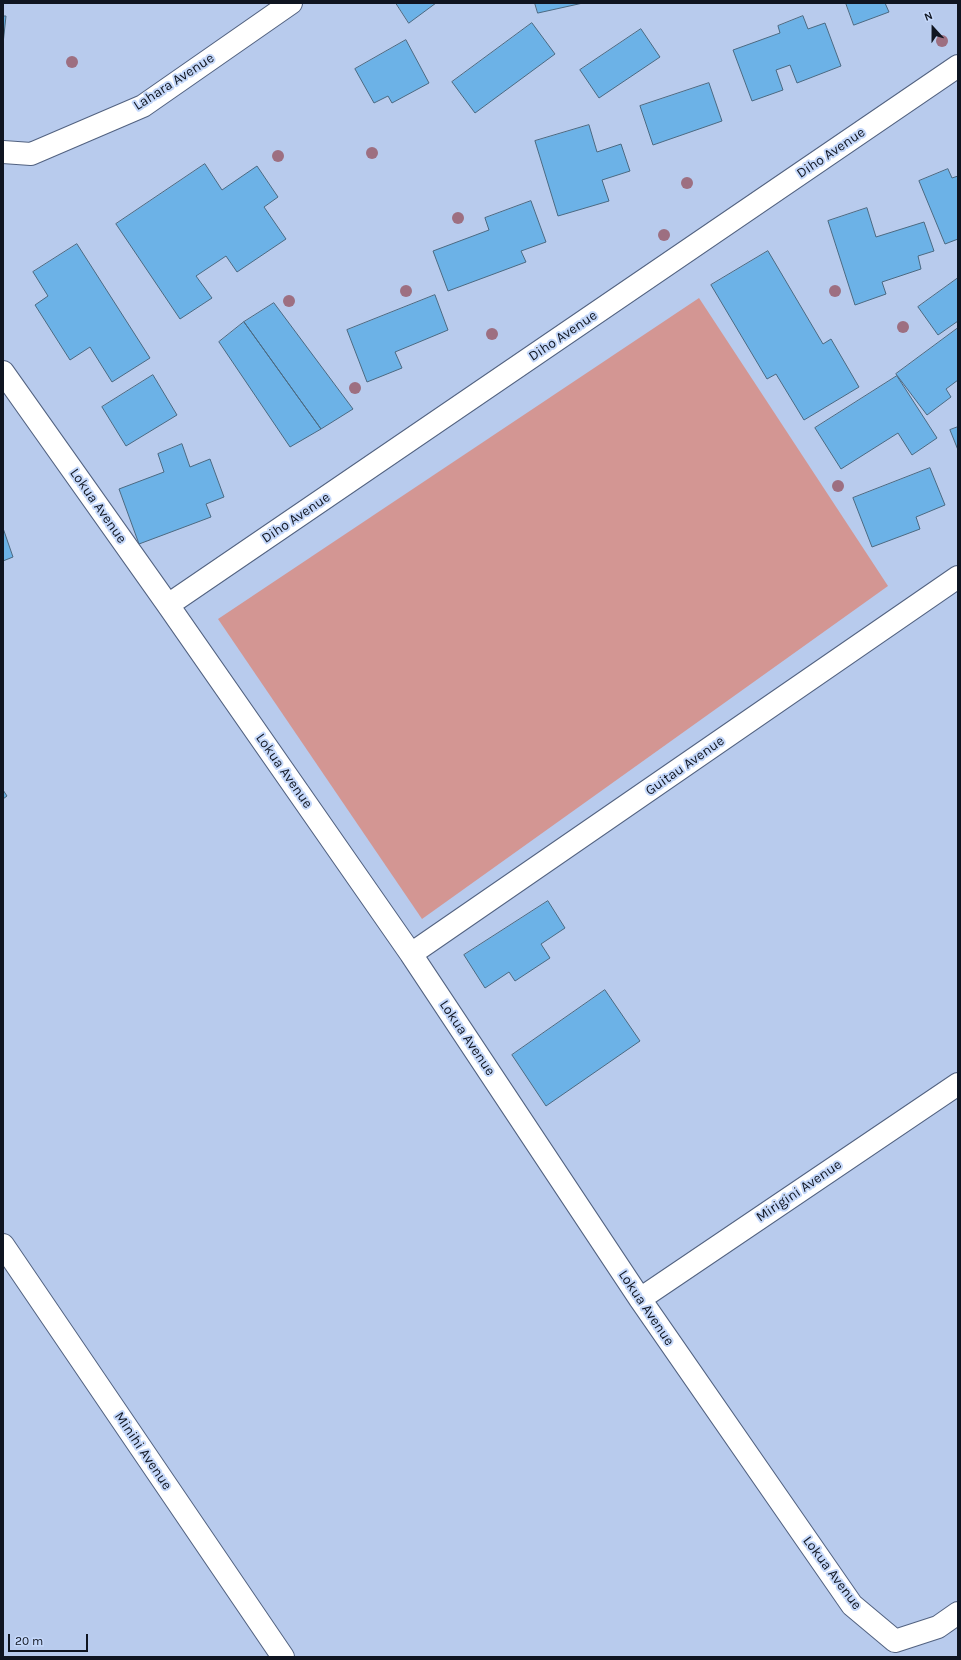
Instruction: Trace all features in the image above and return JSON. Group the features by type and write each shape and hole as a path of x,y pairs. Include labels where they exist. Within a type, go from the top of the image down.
{"street":[{"name":"Lahara Avenue","path":"3,152 31,154 143,106 291,3"},
{"name":"Diho Avenue","path":"168,605 958,66"},
{"name":"Lokua Avenue","path":"3,372 412,954 640,1299 852,1605 895,1641 938,1627 958,1613"},
{"name":"Guitau Avenue","path":"412,954 958,577"},
{"name":"Mirigini Avenue","path":"640,1299 958,1084"},
{"name":"Minihi Avenue","path":"3,1245 283,1657"}],"shaded area":[{"path":"699,298 888,586 422,919 218,619"}],"building":[{"path":"396,3 436,3 409,23"},
{"path":"535,3 583,3 538,13"},
{"path":"846,3 885,3 889,12 854,25"},
{"path":"3,16 6,16 3,44"},
{"path":"803,16 808,29 825,23 841,66 797,83 790,65 776,70 783,90 752,101 733,50 780,33 778,26"},
{"path":"532,23 555,54 475,113 452,82"},
{"path":"641,29 660,57 599,98 580,70"},
{"path":"406,40 429,83 392,103 388,96 374,103 355,69"},
{"path":"709,83 722,121 653,145 640,106"},
{"path":"589,125 597,152 621,144 630,171 602,180 609,201 558,216 535,141"},
{"path":"205,164 222,190 257,166 278,197 264,207 286,239 237,272 226,256 196,276 212,298 180,319 116,224"},
{"path":"948,169 952,178 958,176 958,239 945,244 919,181"},
{"path":"531,201 546,242 521,251 526,262 448,291 433,251 489,230 485,218"},
{"path":"867,208 876,237 924,222 934,251 918,256 921,269 882,282 886,294 855,305 828,221"},
{"path":"77,244 150,358 112,382 90,347 70,360 35,305 48,296 33,272"},
{"path":"768,251 823,344 831,339 859,387 804,420 776,374 767,379 711,285"},
{"path":"958,278 958,321 938,335 918,307"},
{"path":"435,295 448,330 395,352 402,368 367,382 347,330"},
{"path":"274,303 353,409 321,429 244,322"},
{"path":"244,322 321,429 290,447 219,342"},
{"path":"958,328 958,380 946,389 951,397 927,415 896,374"},
{"path":"153,375 177,415 126,446 102,407"},
{"path":"897,376 937,438 912,455 898,433 841,469 815,428"},
{"path":"958,427 958,450 950,430"},
{"path":"182,444 190,467 210,459 224,497 206,504 211,517 139,544 119,489 164,472 158,454"},
{"path":"930,468 945,505 916,517 920,529 872,547 853,498"},
{"path":"3,528 13,557 3,561"},
{"path":"3,790 7,796 3,799"},
{"path":"548,901 565,928 541,944 550,958 515,981 509,972 485,988 464,955"},
{"path":"605,990 640,1041 546,1106 512,1055"}]}
